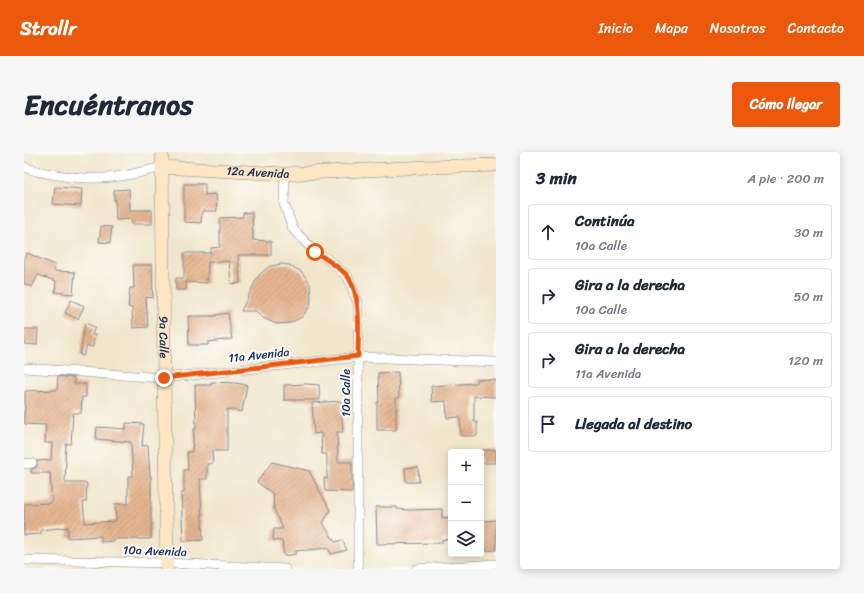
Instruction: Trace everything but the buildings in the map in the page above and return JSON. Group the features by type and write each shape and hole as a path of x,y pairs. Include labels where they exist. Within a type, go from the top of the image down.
{"street":[{"name":"9a Calle","path":"162,152 167,566"},
{"name":"12a Avenida","path":"24,167 32,170 66,176 98,178 136,173 162,167 285,174 495,165"},
{"name":"10a Calle","path":"285,174 284,204 293,229 315,252 327,259 348,277 358,303 358,569"},
{"name":"11a Avenida","path":"24,368 164,378 358,356 496,362"},
{"name":"10a Avenida","path":"24,560 285,569"},
{"path":"416,569 496,564"}],"route":[{"path":"164,378 358,356 358,303 348,277 327,259 315,252"}]}
